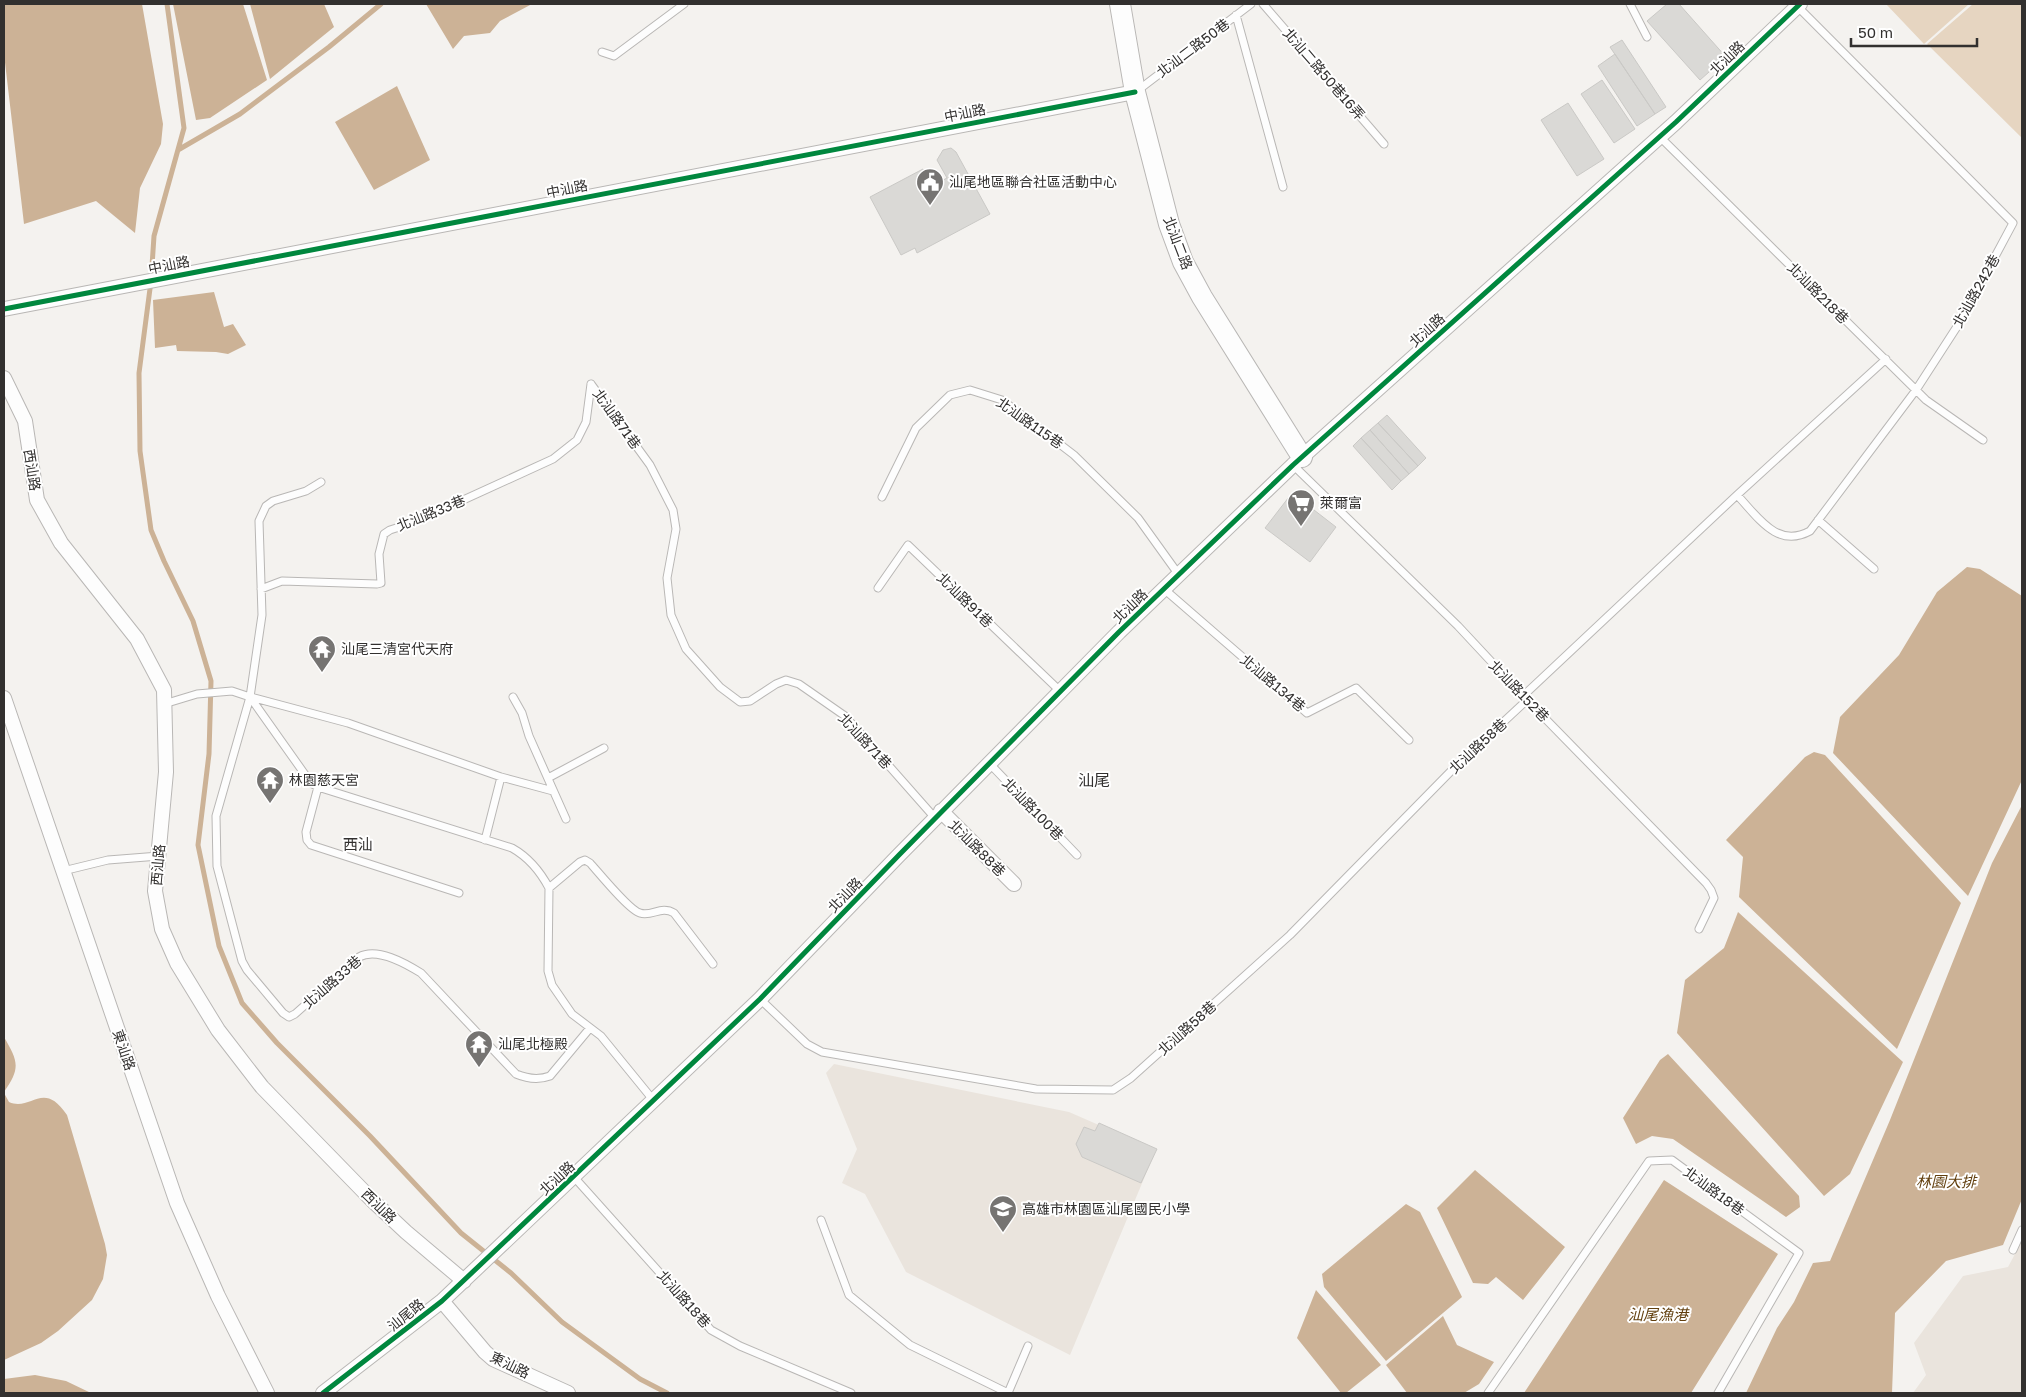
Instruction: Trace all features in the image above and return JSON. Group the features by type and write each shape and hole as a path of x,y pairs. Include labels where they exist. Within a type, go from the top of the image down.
{"street":[{"name":"北汕二路","path":"1120,4 1135,92 1169,224 1183,262 1297,461"},
{"name":"北汕路","path":"498,1248 760,1000 1060,691 1297,461 1660,136 1799,5"},
{"name":"中汕路","path":"4,309 1135,92"},
{"name":"西汕路","path":"4,378 25,421 37,500 61,543 137,639 164,690 166,772 155,891 162,929 177,963 218,1030 262,1087 374,1202 464,1281"},
{"name":"東汕路","path":"4,698 177,1203 218,1296 267,1393"},
{"name":"北汕路88巷","path":"938,815 1014,884"},
{"name":"汕尾路","path":"323,1393 442,1301 498,1248"},
{"name":"東汕路","path":"442,1301 493,1359 568,1393"}],"lane":[{"path":"602,52 614,56 684,4"},
{"name":"北汕二路50巷","path":"1135,92 1251,4"},
{"name":"北汕二路50巷16弄","path":"1263,4 1384,144"},
{"path":"1630,4 1646,37"},
{"name":"北汕路242巷","path":"1737,495 1769,529 1787,537 1799,537 1810,531 1916,390 1960,322 2013,223 1799,5"},
{"path":"1236,15 1284,187"},
{"name":"北汕路218巷","path":"1660,136 1926,400 1983,440"},
{"name":"北汕路58巷","path":"760,1000 807,1044 822,1052 1036,1089 1113,1090 1132,1078 1290,935 1454,767 1525,698 1737,495 1886,360"},
{"name":"北汕路33巷","path":"261,588 282,581 377,584 381,582 380,554 384,534 390,530 415,522 553,459 577,440 586,422 591,384"},
{"name":"北汕路71巷","path":"591,384 650,465 673,510 676,529 667,578 671,615 686,649 720,687 740,702 750,701 776,684 786,680 799,684 845,716 938,815"},
{"name":"北汕路115巷","path":"882,497 916,428 950,395 970,390 1002,400 1074,455 1138,518 1179,575"},
{"name":"北汕路152巷","path":"1297,461 1712,890 1714,898 1699,930"},
{"name":"北汕路33巷","path":"321,482 306,491 273,501 266,506 259,521 262,615 250,697 216,816 217,866 242,961 247,970 283,1013 289,1017 295,1014 359,957 366,953 375,953 410,966 421,973 516,1074 524,1077 541,1079 550,1076 590,1028"},
{"path":"1818,520 1874,569"},
{"name":"北汕路91巷","path":"878,588 908,545 1060,691"},
{"name":"北汕路134巷","path":"1164,589 1307,713 1356,688 1409,740"},
{"path":"164,704 197,694 232,691 348,723 501,777 553,791"},
{"path":"250,697 312,783 318,787 512,848 522,854 544,878 549,888 548,971 552,985 572,1014 601,1036 654,1102"},
{"path":"513,697 522,713 529,736 566,819"},
{"path":"548,778 604,748"},
{"name":"北汕路100巷","path":"989,763 1077,855"},
{"path":"485,840 501,777"},
{"path":"318,787 306,832 307,840 311,844 459,893"},
{"path":"63,871 108,860 159,856"},
{"path":"549,888 585,860 590,863 634,911 645,914 664,909 674,913 712,964"},
{"name":"北汕路18巷","path":"1488,1393 1649,1161 1672,1160 1799,1252 1718,1393"},
{"name":"北汕路18巷","path":"574,1177 711,1330 740,1346 850,1393"},
{"path":"821,1220 849,1295 910,1345 1008,1393 1028,1346"},
{"path":"2013,1250 2022,1230"}],"shaded area":[{"path":"1886,4 1969,4 1924,44"},
{"path":"1973,4 2022,4 2022,138 1927,44"},
{"name":"高雄市林園區汕尾國民小學","path":"834,1064 1069,1112 1156,1150 1070,1355 906,1272 865,1194 842,1183 857,1149 826,1073"},
{"path":"2022,1241 2022,1393 1913,1393 1926,1375 1914,1343 1963,1276 2008,1267"}],"water":[{"path":"4,4 142,4 163,124 161,144 140,188 135,233 96,201 24,224 4,54"},
{"path":"173,4 243,4 267,80 210,118 196,120"},
{"path":"250,4 324,4 334,27 270,79"},
{"path":"426,4 532,4 500,21 490,33 464,36 453,49"},
{"path":"397,86 430,160 374,190 335,122"},
{"path":"214,292 224,327 233,324 246,345 228,354 177,351 176,345 155,348 153,300"},
{"path":"1967,567 1980,569 2022,596 2022,780 1968,896 1833,753 1840,717 1899,655 1937,592"},
{"path":"1814,752 1825,755 1961,903 1897,1049 1739,897 1743,857 1726,840 1805,757"},
{"name":"林園大排","path":"2022,805 2022,1199 2003,1245 1946,1261 1895,1313 1892,1393 1746,1393 1777,1328 1794,1302 1813,1263 1830,1261 1890,1120 1992,863"},
{"path":"1738,912 1903,1062 1850,1174 1824,1196 1677,1033 1685,980 1724,948"},
{"path":"4,1037 16,1064 13,1077 4,1092"},
{"path":"1668,1054 1799,1196 1800,1207 1786,1217 1673,1139 1652,1136 1636,1144 1623,1118 1660,1060"},
{"path":"4,1093 9,1102 17,1104 37,1099 51,1099 67,1115 107,1255 103,1279 92,1300 58,1331 41,1343 4,1360"},
{"path":"1475,1170 1565,1247 1523,1300 1496,1277 1488,1284 1473,1283 1437,1208"},
{"name":"汕尾漁港","path":"1664,1180 1778,1254 1691,1393 1524,1393"},
{"path":"1406,1204 1420,1212 1462,1297 1386,1361 1324,1287 1322,1274"},
{"path":"1316,1290 1381,1365 1346,1393 1341,1393 1297,1338"},
{"path":"1443,1316 1457,1345 1494,1362 1479,1384 1464,1393 1407,1393 1386,1365"},
{"path":"35,1375 66,1381 91,1393 4,1393 4,1379"}],"building":[{"path":"1667,4 1679,4 1726,57 1700,80 1647,21"},
{"path":"1622,40 1666,107 1655,114 1610,47"},
{"path":"1615,54 1655,114 1637,126 1598,66"},
{"path":"1602,80 1635,129 1614,143 1581,94"},
{"path":"1568,103 1604,159 1577,176 1541,120"},
{"name":"汕尾地區聯合社區活動中心","path":"951,148 956,152 990,214 917,253 915,248 901,255 870,197 923,169 932,186 947,178 937,160 943,150"},
{"path":"1387,415 1426,458 1418,466 1378,423"},
{"path":"1378,423 1418,466 1409,474 1370,430"},
{"path":"1370,430 1409,474 1401,481 1361,438"},
{"path":"1361,438 1401,481 1392,490 1353,446"},
{"name":"萊爾富","path":"1292,493 1336,527 1310,562 1265,528"},
{"path":"1099,1123 1157,1149 1141,1183 1082,1157 1076,1144 1084,1127 1095,1131"}],"waterway":[{"path":"167,4 184,128 154,236 151,281 139,373 140,451 151,530 193,621 211,681 209,754 198,845 219,946 242,1003 277,1043 370,1136 461,1233 511,1273 562,1322 640,1379 667,1393"},
{"path":"178,150 240,114 329,47 381,4"}],"cycle path":[{"path":"323,1393 442,1301 760,999 1119,632 1293,465 1676,122 1800,4"},
{"path":"4,309 1135,92"}],"place":[{"name":"汕尾地區聯合社區活動中心","path":"930,206"},
{"name":"萊爾富","path":"1301,527"},
{"name":"汕尾三清宮代天府","path":"322,673"},
{"name":"林園慈天宮","path":"270,804"},
{"name":"汕尾北極殿","path":"479,1068"},
{"name":"高雄市林園區汕尾國民小學","path":"1003,1233"}],"district":[{"name":"汕尾","path":"1094,780"},
{"name":"西汕","path":"358,845"}]}
